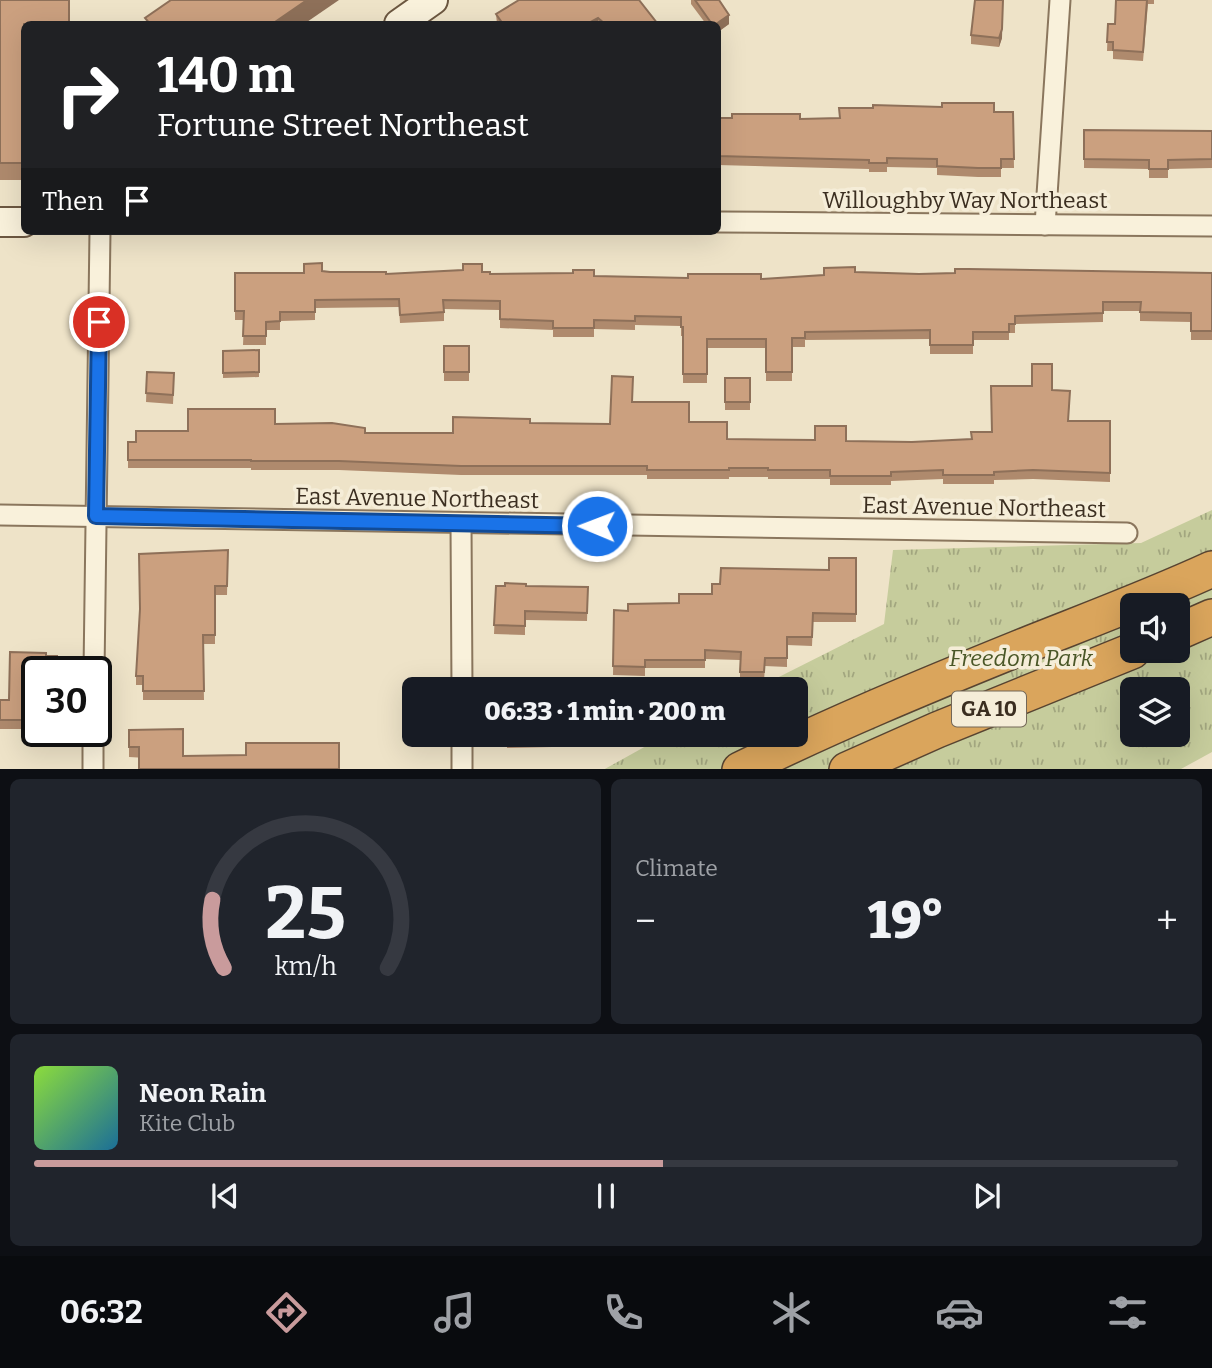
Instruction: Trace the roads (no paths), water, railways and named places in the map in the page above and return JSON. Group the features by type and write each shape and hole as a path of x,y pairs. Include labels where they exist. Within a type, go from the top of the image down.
{"highway":[{"name":"GA 10","path":"740,769 925,687 1157,594 1212,569"},
{"path":"1190,627 1212,617"},
{"name":"GA 10","path":"848,769 1120,656"}],"main road":[{"path":"403,21 433,0"},
{"path":"0,222 21,222"}],"street":[{"path":"1045,225 1060,0"},
{"name":"Willoughby Way Northeast","path":"721,222 1212,226"},
{"path":"94,656 100,235"},
{"name":"East Avenue Northeast","path":"0,515 1127,533"},
{"path":"461,524 462,677"},
{"path":"93,747 93,769"},
{"path":"462,747 462,769"}],"park label":[{"name":"Freedom Park","path":"1021,658"}]}
